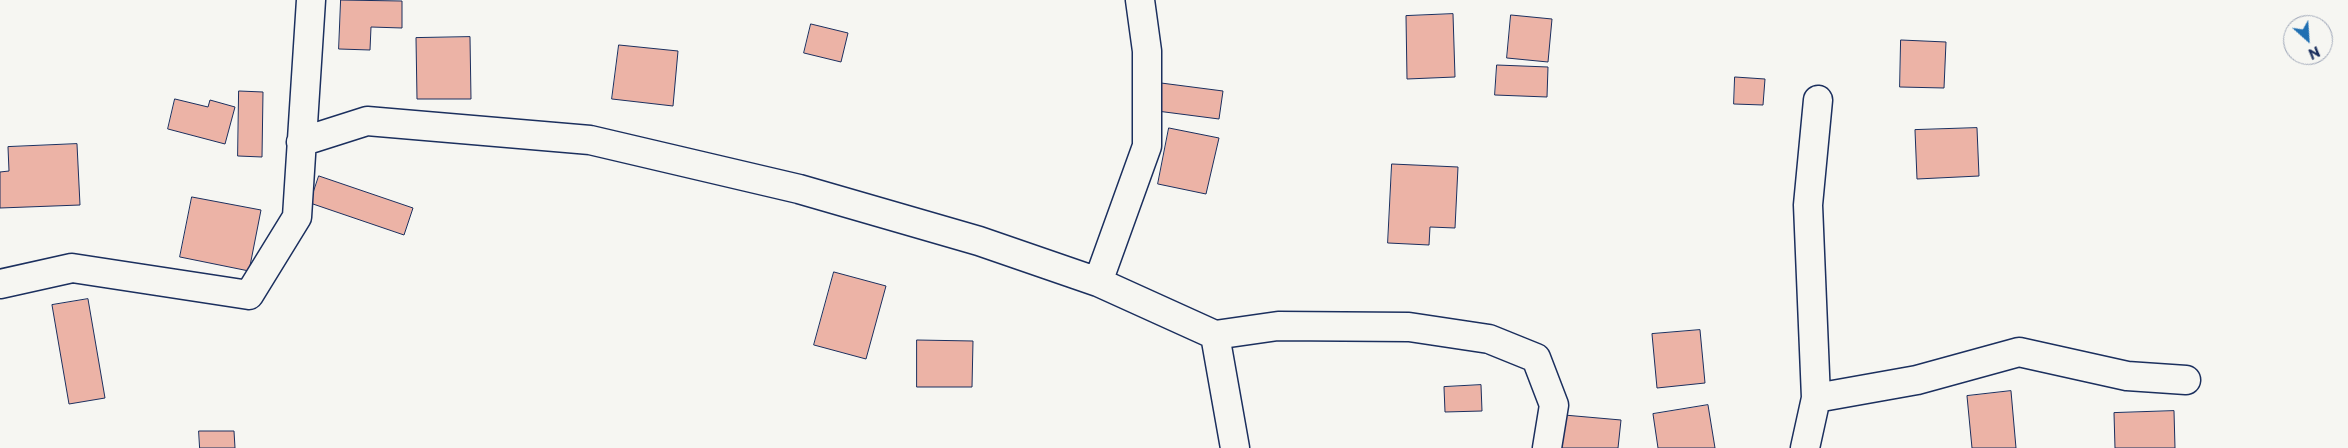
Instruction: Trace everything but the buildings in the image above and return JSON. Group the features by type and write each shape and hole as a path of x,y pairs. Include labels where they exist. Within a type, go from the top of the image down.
{"street":[{"path":"0,284 72,268 249,294 298,217 311,0"},
{"path":"1098,282 1146,146 1147,51 1140,0"},
{"path":"1805,448 1816,398 1808,206 1818,100"},
{"path":"302,142 367,121 590,140 799,189 979,241 1098,282 1215,335 1278,326 1409,327 1489,339 1536,358 1554,405 1547,448"},
{"path":"1215,335 1235,448"},
{"path":"1816,398 1917,380 2019,352 2127,376 2186,380"}]}
